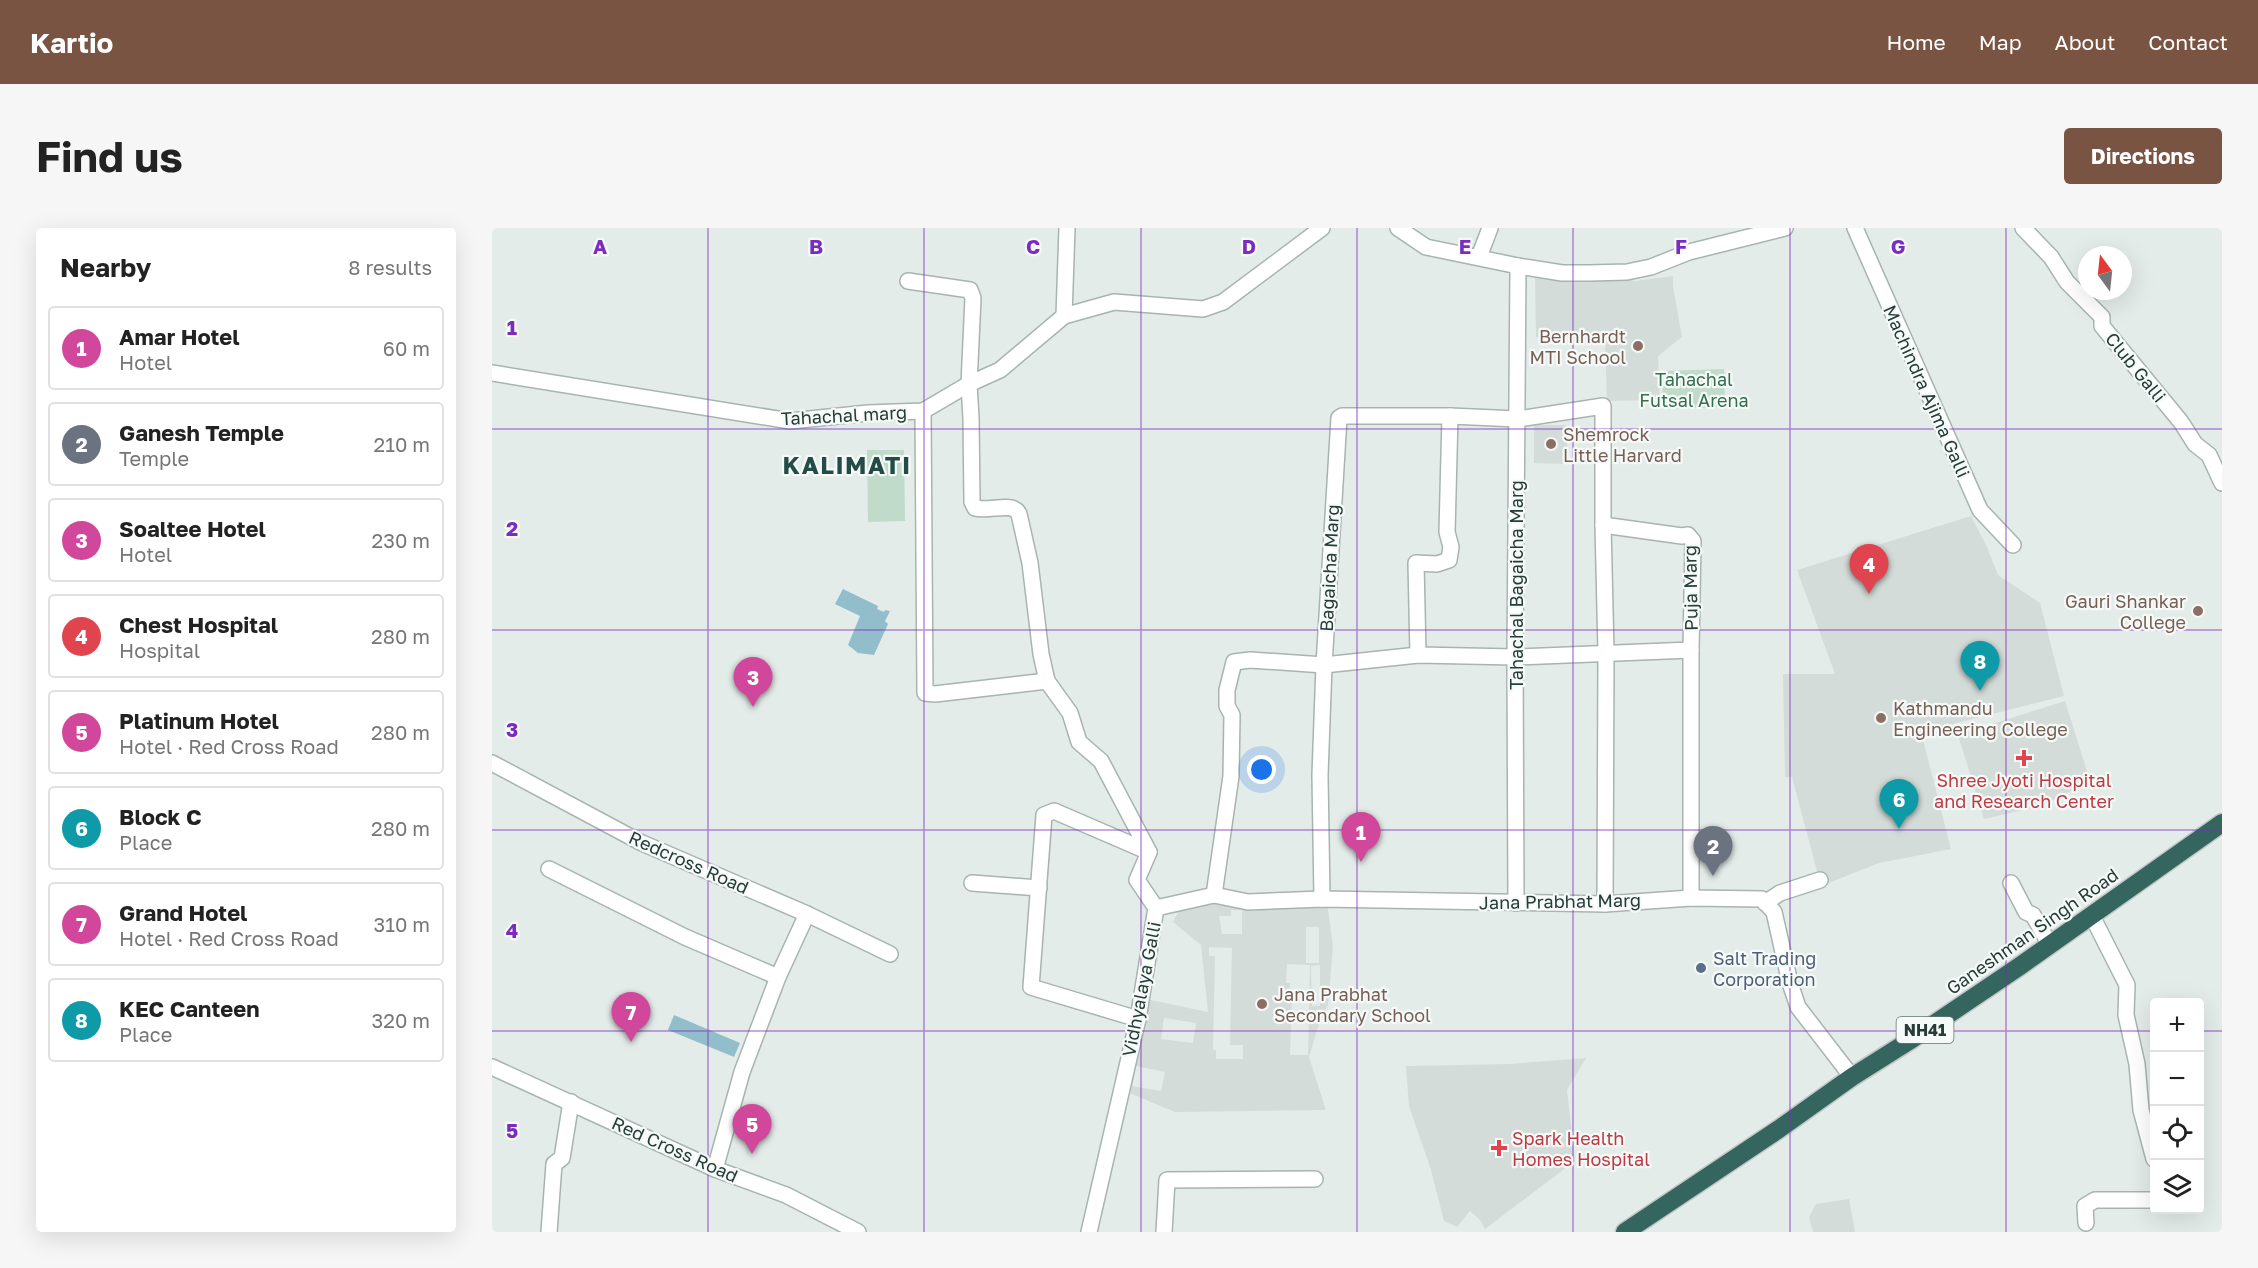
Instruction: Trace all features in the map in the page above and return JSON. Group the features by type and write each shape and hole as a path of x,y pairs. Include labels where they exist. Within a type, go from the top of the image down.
{"highway":[{"name":"Ganeshman Singh Road","path":"1625,1232 1779,1130 1852,1077 1910,1041 2222,823"}],"street":[{"path":"1064,316 1067,228"},
{"name":"Tahachal marg","path":"492,374 790,421 868,413 923,411 969,384 1000,370 1064,316 1114,302 1203,309 1223,302 1322,228"},
{"path":"1398,228 1426,247 1562,273 1627,272 1651,267 1689,252 1785,228"},
{"path":"1479,256 1490,228"},
{"name":"Machindra Ajima Galli","path":"1855,228 1980,510 2013,545"},
{"name":"Club Galli","path":"2023,228 2051,257 2067,282 2102,317 2102,326 2181,422 2195,444 2209,455 2222,483"},
{"name":"Tahachal Bagaicha Marg","path":"1516,903 1518,266"},
{"path":"908,281 970,290 973,298 969,384 972,502 975,508 984,510 1012,507 1017,509 1030,563 1041,654 1047,681 1070,713 1079,742 1101,761 1149,852"},
{"path":"1518,419 1603,406 1606,652 1605,903"},
{"path":"923,411 925,693 935,694 1047,681"},
{"name":"Bagaicha Marg","path":"1322,899 1320,775 1324,665 1339,418 1342,416 1450,416 1518,419"},
{"path":"1418,654 1416,563 1437,564 1449,560 1451,547 1447,532 1450,416"},
{"name":"Puja Marg","path":"1603,525 1688,535 1693,541 1691,898"},
{"path":"1214,895 1231,776 1232,715 1227,706 1227,690 1234,662 1250,660 1324,665 1418,654 1515,657 1691,650"},
{"name":"Redcross Road","path":"492,763 642,843 807,914 890,954"},
{"path":"1137,1018 1031,987 1044,815 1054,812 1149,852"},
{"name":"Vidhyalaya Galli","path":"1089,1232 1137,1018 1156,908 1137,880 1149,852"},
{"path":"549,869 685,937 778,977"},
{"path":"1820,880 1780,893 1765,903 1773,912 1798,1007 1852,1077"},
{"path":"972,883 1039,888"},
{"path":"2011,883 2026,912 2033,915 2050,945"},
{"name":"Jana Prabhat Marg","path":"1156,908 1214,895 1248,902 1322,899 1605,903 1691,898 1762,898 1765,903"},
{"path":"715,1169 742,1072 778,977 807,914"},
{"path":"2092,916 2127,985 2126,1015 2137,1064 2141,1110 2150,1144"},
{"name":"Red Cross Road","path":"492,1067 715,1169 786,1196 858,1232"},
{"path":"549,1232 554,1164 562,1158 571,1102"},
{"path":"1164,1232 1167,1180 1315,1179"},
{"path":"2086,1223 2085,1206 2096,1200 2150,1200"}],"shaded area":[{"name":"Bernhardt MTI School","path":"1535,275 1613,276 1635,281 1673,276 1682,337 1658,356 1660,400 1607,401 1605,337 1536,337"},
{"name":"Shemrock Little Harvard","path":"1534,425 1566,425 1568,464 1534,463"},
{"name":"Kathmandu Engineering College","path":"1971,516 1998,575 2040,603 2064,696 1921,732 1951,849 1879,863 1821,886 1792,777 1785,777 1783,674 1835,674 1797,570"},
{"name":"Shree Jyoti Hospital and Research Center","path":"2065,701 2090,781 2041,806 1984,819 1958,735"},
{"name":"Jana Prabhat Secondary School","path":"1217,897 1327,902 1333,946 1328,1005 1309,1057 1326,1110 1175,1112 1127,1092 1146,999 1208,1012 1201,945 1173,922 1181,906","holes":["1231,910 1242,910 1242,934 1222,934 1219,916 1231,916","1306,927 1319,927 1319,963 1306,963","1209,947 1232,948 1230,1045 1243,1045 1243,1059 1216,1059 1216,1050 1213,1050 1215,956 1209,956","1287,964 1310,965 1308,1055 1290,1055 1292,998 1289,998 1290,983 1286,983","1320,965 1320,1006 1312,1006 1311,966","1164,1018 1196,1023 1193,1043 1161,1039","1136,1066 1165,1072 1161,1091 1132,1086"]},
{"name":"Spark Health Homes Hospital","path":"1586,1058 1567,1090 1575,1161 1485,1229 1480,1220 1470,1211 1457,1227 1444,1221 1431,1170 1409,1106 1406,1066 1509,1064"},
{"path":"1849,1199 1855,1232 1813,1232 1809,1217 1816,1204"}],"green space":[{"name":"Tahachal Futsal Arena","path":"1724,369 1725,407 1663,409 1662,371"},
{"path":"867,450 904,450 905,521 868,522"}],"water":[{"path":"843,589 878,606 877,609 884,612 885,610 890,611 885,621 888,624 874,655 858,653 848,645 860,616 835,604"},
{"path":"674,1015 740,1043 734,1057 668,1030"}],"place":[{"name":"Bernhardt MTI School","path":"1638,346"},
{"name":"Shemrock Little Harvard","path":"1551,444"},
{"name":"Chest Hospital","path":"1869,594"},
{"name":"Gauri Shankar College","path":"2198,611"},
{"name":"KEC Canteen","path":"1980,691"},
{"name":"Soaltee Hotel","path":"753,707"},
{"name":"Kathmandu Engineering College","path":"1881,718"},
{"name":"Shree Jyoti Hospital and Research Center","path":"2024,758"},
{"name":"Block C","path":"1899,829"},
{"name":"Amar Hotel","path":"1361,862"},
{"name":"Ganesh Temple","path":"1713,876"},
{"name":"Salt Trading Corporation","path":"1701,968"},
{"name":"Jana Prabhat Secondary School","path":"1262,1004"},
{"name":"Grand Hotel","path":"631,1042"},
{"name":"Spark Health Homes Hospital","path":"1499,1148"},
{"name":"Platinum Hotel","path":"752,1154"}],"district":[{"name":"KALIMATI","path":"847,464"}]}
